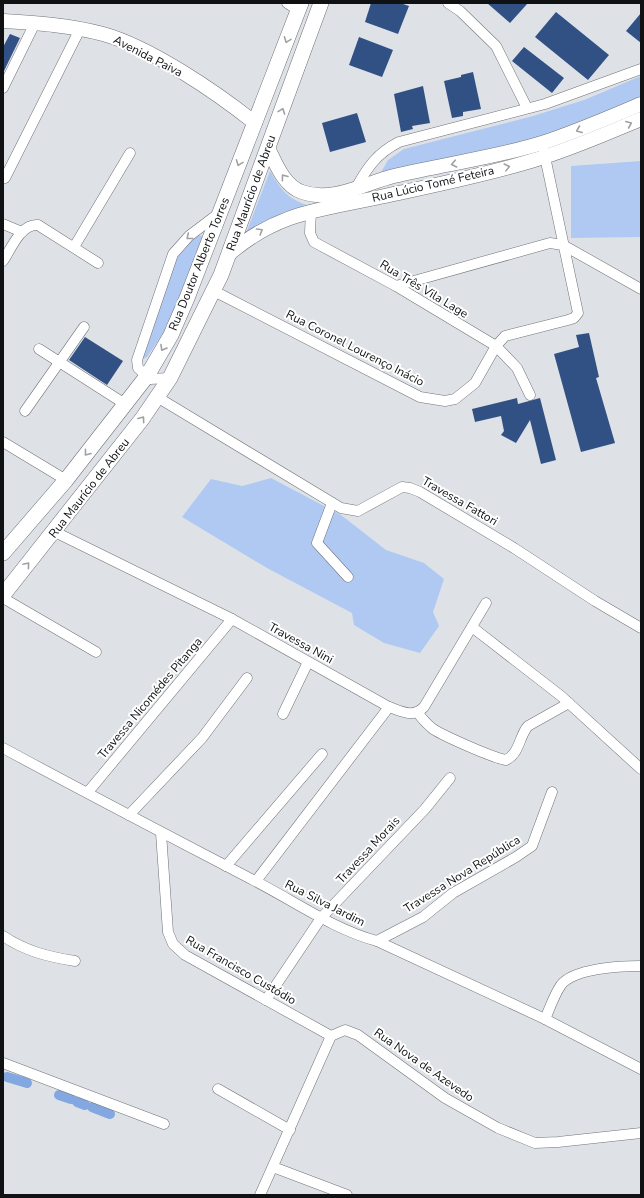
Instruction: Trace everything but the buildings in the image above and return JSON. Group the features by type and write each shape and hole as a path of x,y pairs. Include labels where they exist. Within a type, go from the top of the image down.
{"main road":[{"name":"Rua Maurício de Abreu","path":"3,597 55,532 170,378 214,291 321,3"},
{"name":"Rua Doutor Alberto Torres","path":"3,553 66,480 147,376 174,329 255,123 295,5"},
{"name":"Avenida Paiva","path":"3,21 35,23 80,29 118,40 196,81 255,123"},
{"name":"Rua Lúcio Tomé Feteira","path":"228,254 261,230 276,222 311,210 470,176 531,161 543,149 577,130 641,104"},
{"name":"Rua Lúcio Tomé Feteira","path":"268,148 283,176 296,190 311,194 326,194 356,188 392,176 477,159 543,149 570,149 641,119"}],"street":[{"path":"448,3 460,11 496,46 527,108"},
{"path":"3,88 35,23"},
{"path":"5,178 80,29"},
{"path":"356,188 365,172 375,159 387,148 399,142 567,96 641,69"},
{"path":"543,149 563,245"},
{"path":"74,247 130,153"},
{"name":"Rua Três Vila Lage","path":"311,210 310,233 314,242 396,286 496,346 517,368 530,395"},
{"path":"170,378 156,380 147,376 138,368 137,360 173,254 180,244 189,236 220,213"},
{"path":"3,224 22,232"},
{"path":"3,261 22,232 29,226 38,225 98,263"},
{"path":"396,286 550,243 563,245 641,289"},
{"name":"Rua Coronel Lourenço Inácio","path":"214,291 420,397 445,401 455,399 463,394 474,383 496,346 505,336 568,320 574,318 578,313 577,299 563,245"},
{"path":"25,411 84,327"},
{"path":"39,349 124,404"},
{"name":"Travessa Fattori","path":"157,397 341,508 358,511 396,489 410,488 514,548 595,601 641,628"},
{"path":"3,442 66,480"},
{"path":"332,503 317,543 348,577"},
{"name":"Travessa Nini","path":"55,532 232,620 389,707 406,713 418,713"},
{"path":"3,597 96,652"},
{"path":"486,603 424,707 418,713 426,724 435,730 493,756 506,760 512,757 516,751 524,730 528,726 569,703"},
{"name":"Travessa Nicomédes Pitanga","path":"88,792 232,620"},
{"path":"472,627 569,703 641,769"},
{"path":"283,714 308,662"},
{"path":"128,815 202,738 247,678"},
{"path":"256,881 389,707"},
{"name":"Rua Silva Jardim","path":"3,748 88,792 161,833 256,881 321,918 361,937 377,941 545,1019 641,1069"},
{"path":"226,866 322,754"},
{"name":"Travessa Morais","path":"266,1000 321,918 425,809 450,778"},
{"name":"Travessa Nova República","path":"377,941 423,917 453,893 532,846 552,792"},
{"name":"Rua Francisco Custódio","path":"161,833 167,921 173,944 185,955 331,1036"},
{"path":"3,936 52,958 75,961"},
{"path":"545,1019 561,985 568,979 603,968 641,966"},
{"name":"Rua Nova de Azevedo","path":"331,1036 345,1030 358,1035 445,1098 498,1128 535,1143 641,1134"},
{"path":"260,1195 331,1036"},
{"path":"3,1063 164,1124"},
{"path":"218,1089 290,1130"},
{"path":"273,1167 347,1195"}],"shaded area":[{"path":"641,76 641,99 538,139 379,176 388,160 404,149 533,116 584,100"},
{"path":"641,161 641,237 571,238 571,166"},
{"path":"270,171 277,183 289,196 307,205 284,212 246,233"},
{"path":"198,235 202,236 204,240 166,329 147,357 143,359 143,354 178,255 182,249"},
{"path":"271,478 341,515 386,550 424,563 444,579 433,612 439,626 420,653 384,643 354,625 352,613 267,568 182,517 211,479 242,486"}],"waterway":[{"path":"7,1077 27,1083"},
{"path":"59,1095 71,1099"},
{"path":"77,1102 85,1105"},
{"path":"92,1107 110,1114"}]}
